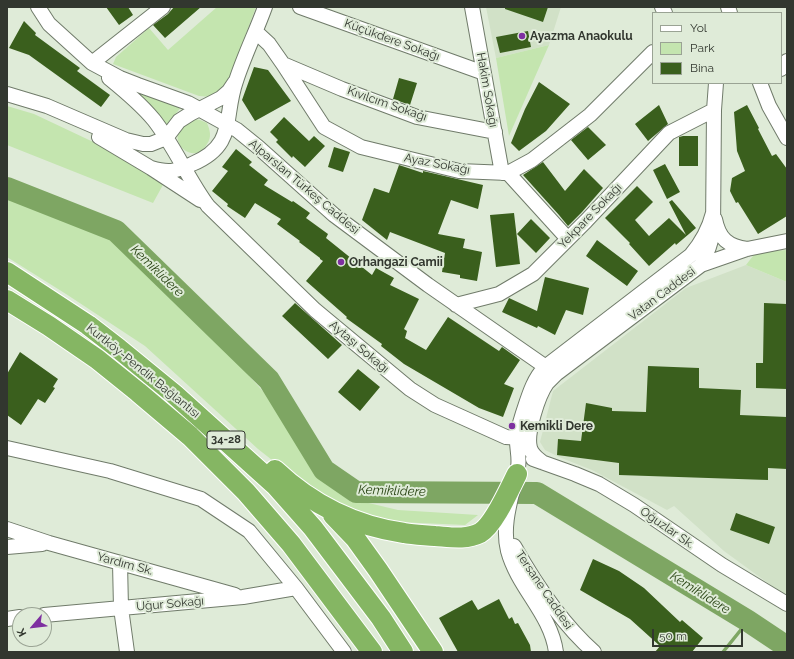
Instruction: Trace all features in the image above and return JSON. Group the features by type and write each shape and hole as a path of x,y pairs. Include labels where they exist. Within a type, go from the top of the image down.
{"highway":[{"name":"Kurtköy-Pendik Bağlantısı","path":"7,272 88,325 119,349 174,394 275,485 313,528 381,618 403,652"},
{"name":"Kurtköy-Pendik Bağlantısı","path":"7,300 97,359 190,436 246,492 291,544 372,652"},
{"path":"119,349 176,384 205,406 298,490 332,511 357,522 405,534 458,538 468,537 479,533 500,520 518,469"},
{"path":"318,502 337,518 354,538 378,570 433,652"}],"street":[{"path":"38,7 49,24 143,108 166,138 197,192 208,206"},
{"path":"92,63 146,12 163,7"},
{"path":"7,94 47,106 126,140 143,144 151,144 166,138 179,121 221,98 229,91 235,82 265,7"},
{"name":"Küçükdere Sokağı","path":"300,7 484,73"},
{"name":"Hakim Sokağı","path":"472,7 495,132 505,173"},
{"name":"Ayaz Sokağı","path":"256,32 269,44 324,127 361,147 459,171 505,173"},
{"path":"568,239 505,173 532,160 590,115 652,53"},
{"path":"92,63 120,78 188,103 228,125"},
{"name":"Kıvılcım Sokağı","path":"283,64 342,89 417,116 495,132"},
{"path":"151,168 168,172 184,168 210,155 219,146 228,125 235,82"},
{"name":"Vatan Caddesi","path":"542,462 530,449 530,436 532,423 547,384 550,370 700,265 707,255 711,243 713,213 714,110 716,84"},
{"path":"765,86 775,120 787,138"},
{"path":"47,106 151,168 208,206"},
{"name":"Yekpare Sokağı","path":"456,305 499,294 533,274 669,133 714,110"},
{"name":"Alparslan Türkeş Caddesi","path":"228,125 237,130 258,147 334,215 456,305 550,370"},
{"name":"Aytaşı Sokağı","path":"208,206 314,310 410,389 435,405 512,437"},
{"path":"713,213 716,227 726,241 735,247 747,249"},
{"path":"518,469 512,437 533,383 688,258 697,248 710,226 713,213"},
{"path":"700,265 747,249 787,241"},
{"path":"512,437 527,432 532,423"},
{"path":"7,448 110,471 201,499 249,531 296,588 344,652"},
{"name":"Oğuzlar Sk.","path":"518,469 523,460 528,458 599,484 634,505 712,558 787,604"},
{"path":"500,520 506,536 508,551 517,572 552,632 556,652"},
{"name":"Tersane Caddesi","path":"500,520 534,578 562,620 594,652"},
{"name":"Yardım Sk.","path":"7,529 49,543 243,597"},
{"path":"7,547 49,543"},
{"path":"120,563 121,608 127,652"},
{"name":"Uğur Sokağı","path":"52,614 243,597 296,588"}],"shaded area":[{"path":"486,7 561,7 549,45 496,58"},
{"path":"746,265 787,282 787,597 724,551 674,506 667,510 592,470 545,450 540,442 553,391 686,288"}],"green space":[{"path":"217,7 256,7 227,84 211,97 199,96 113,64 116,57 149,28 168,50"},
{"path":"549,45 509,136 496,58"},
{"path":"138,91 182,106 166,126 136,93"},
{"path":"7,106 34,114 106,148 164,183 153,203 7,145"},
{"path":"194,119 207,123 210,139 202,150 196,153 190,153 180,146 178,134 181,127 185,123"},
{"path":"7,196 109,236 233,358 278,408 316,473 356,500 398,510 478,515 465,525 397,522 343,507 305,486 258,449 145,346 7,257"},
{"path":"787,250 787,282 746,265 756,252"}],"building":[{"path":"106,7 128,7 133,15 119,25"},
{"path":"174,7 201,7 165,38 153,25 168,14"},
{"path":"505,7 548,7 543,22 505,9"},
{"path":"24,21 36,33 35,35 80,68 77,71 110,95 101,107 29,55 9,48"},
{"path":"528,31 531,47 500,53 496,37"},
{"path":"254,67 268,70 291,101 255,121 242,100"},
{"path":"399,78 417,83 410,105 393,99"},
{"path":"539,82 570,104 546,131 519,151 511,143 525,109"},
{"path":"659,105 668,124 648,141 635,124"},
{"path":"747,105 772,156 776,154 787,169 787,216 758,234 738,202 736,203 730,191 732,178 745,171 737,151 734,112"},
{"path":"284,117 309,141 314,136 325,146 305,167 293,156 292,158 276,142 278,140 270,132"},
{"path":"588,127 606,145 588,160 571,140"},
{"path":"698,136 698,166 679,166 679,137"},
{"path":"334,147 350,152 343,172 328,167"},
{"path":"236,149 252,162 249,165 268,180 264,185 292,202 293,201 310,213 306,218 328,234 326,238 372,275 376,268 394,278 390,285 419,299 404,329 407,331 405,338 426,350 448,317 499,351 502,347 520,360 504,384 514,388 503,417 479,408 404,364 381,346 382,344 346,318 347,317 306,281 323,261 277,224 281,219 255,203 245,218 227,206 228,204 212,191 228,171 222,167"},
{"path":"543,162 565,191 584,169 603,188 568,226 523,175"},
{"path":"665,164 680,192 667,199 653,170"},
{"path":"399,165 423,173 423,171 483,185 478,209 451,200 438,234 465,239 463,248 482,252 477,281 460,278 460,275 442,272 445,253 390,232 387,240 362,220 374,188 389,193"},
{"path":"637,186 653,202 635,220 649,236 669,218 686,235 669,202 672,200 696,228 676,245 675,243 649,266 629,244 630,243 605,218"},
{"path":"514,213 520,264 496,267 490,215"},
{"path":"531,219 550,238 536,253 517,234"},
{"path":"597,240 638,271 627,286 586,256"},
{"path":"545,277 589,288 583,315 566,310 555,335 538,326 537,328 502,312 509,298 537,311"},
{"path":"295,303 342,345 328,359 282,316"},
{"path":"764,303 787,304 787,389 756,388 756,363 763,363"},
{"path":"20,352 58,379 53,387 55,388 45,403 38,399 21,425 7,415 7,374"},
{"path":"648,366 699,368 699,388 741,390 740,415 787,417 787,469 768,468 768,480 619,475 619,463 557,455 558,439 581,441 586,403 612,408 612,411 646,412"},
{"path":"358,369 380,387 360,411 338,392"},
{"path":"736,513 775,527 769,544 730,530"},
{"path":"593,559 619,571 644,588 680,622 682,620 703,638 692,652 655,652 660,646 630,619 580,590"},
{"path":"499,599 509,619 512,617 515,624 518,623 530,645 531,652 458,652 439,618 472,600 478,610"}],"waterway":[{"name":"Kemiklidere","path":"7,188 116,231 269,380 324,470 356,492 537,493 748,621 787,647"},
{"path":"723,652 748,621"}],"place":[{"name":"Ayazma Anaokulu","path":"522,36"},
{"name":"Orhangazi Camii","path":"341,262"},
{"name":"Kemikli Dere","path":"512,426"}]}
